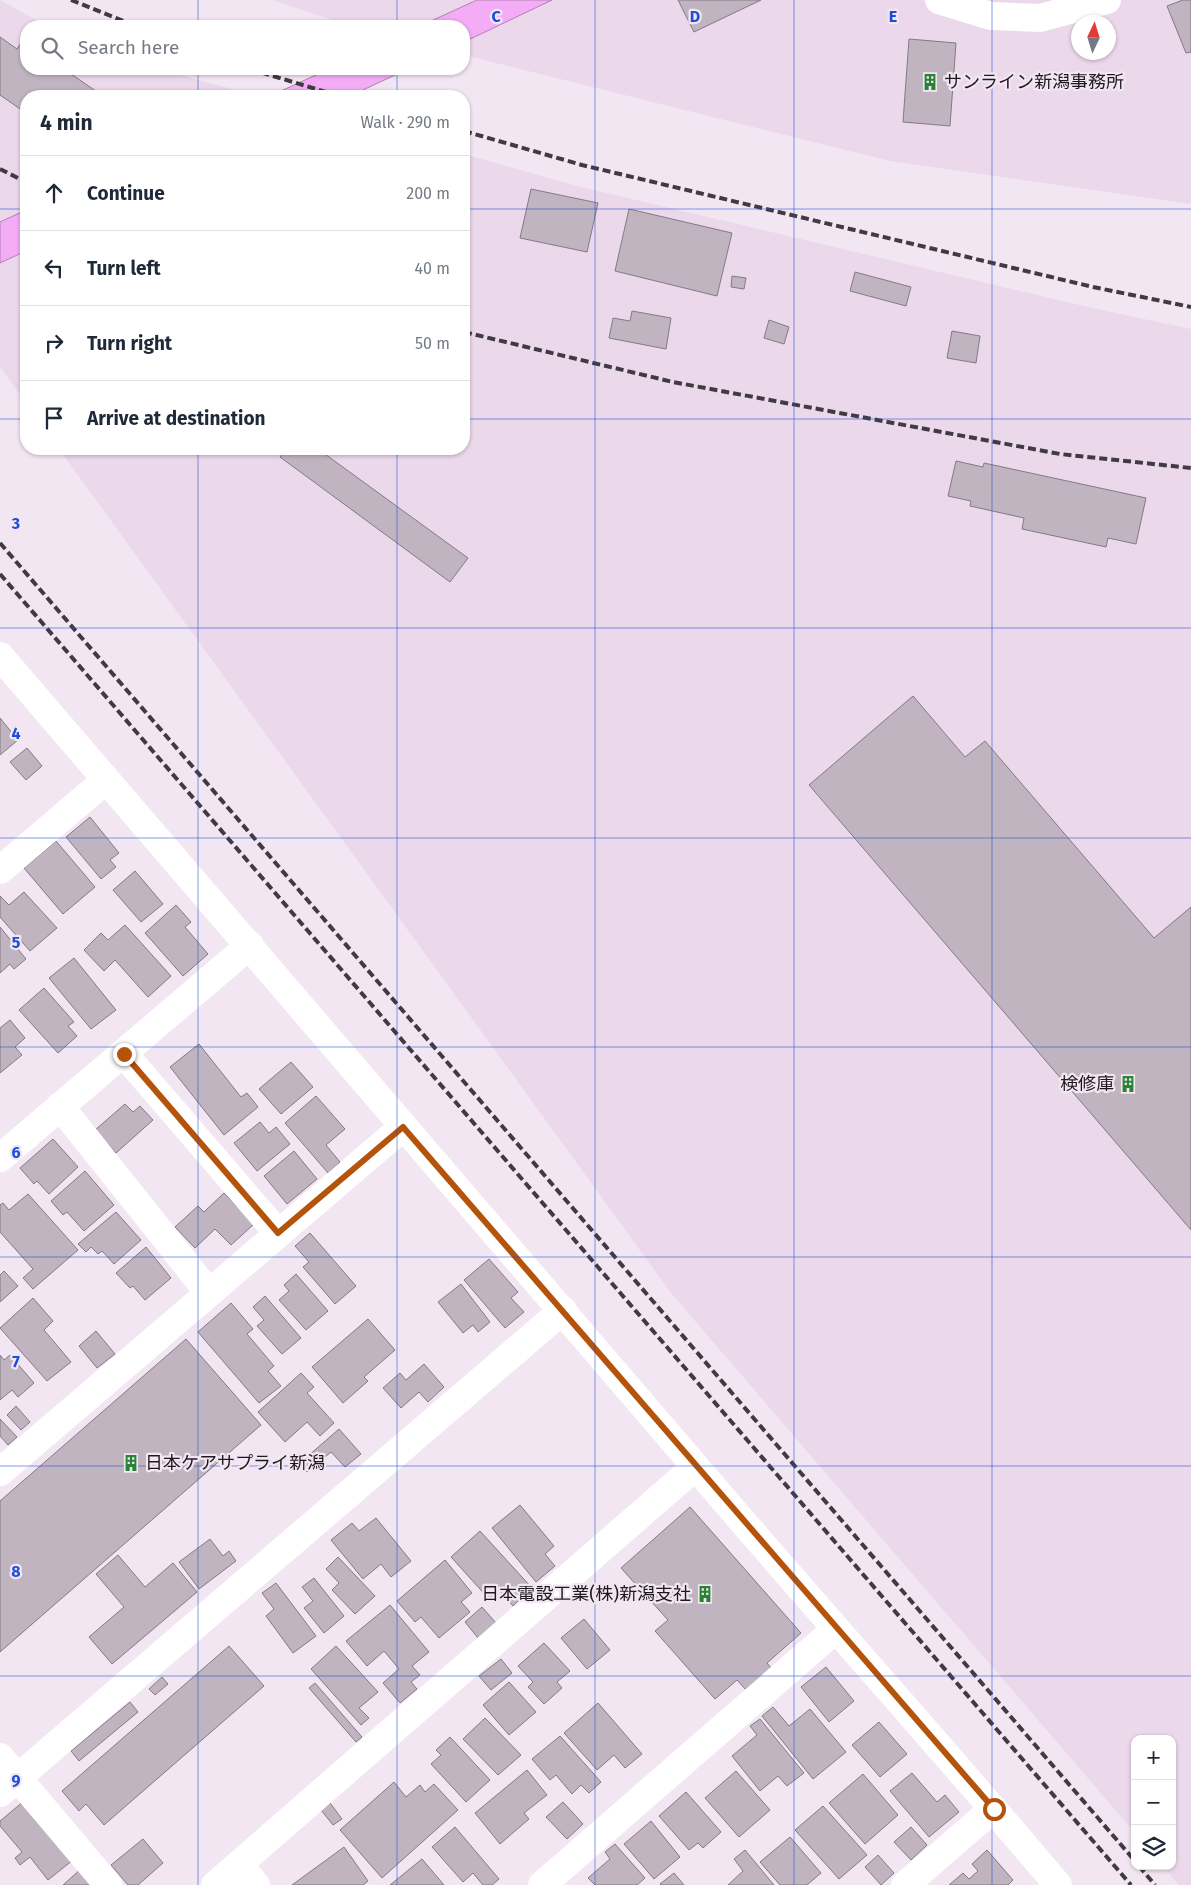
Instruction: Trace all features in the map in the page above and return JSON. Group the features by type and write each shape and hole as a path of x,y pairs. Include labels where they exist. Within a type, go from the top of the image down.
{"street":[{"path":"939,0 990,16 1040,18 1107,0"},
{"path":"0,656 250,945 403,1127 563,1310 695,1467 994,1809 1058,1885"},
{"path":"0,870 106,780"},
{"path":"0,1158 250,945"},
{"path":"124,1054 278,1233"},
{"path":"60,1106 209,1293"},
{"path":"0,1472 403,1127"},
{"path":"9,1786 563,1310"},
{"path":"215,1885 248,1875 695,1467"},
{"path":"542,1885 836,1629"},
{"path":"0,1757 9,1786 108,1885"},
{"path":"905,1885 994,1809"}],"shaded area":[{"path":"0,0 36,20 20,20 20,75 181,75 235,90 20,90 20,395 0,367"},
{"path":"272,0 1191,0 1191,204 890,161 470,56 470,20 333,20"},
{"path":"477,0 552,0 470,39 470,20 433,20"},
{"path":"316,75 395,75 363,90 283,90"},
{"path":"470,156 577,186 1088,307 1191,329 1191,1885 1179,1885 1166,1870 1176,1870 1176,1735 1131,1735 1131,1828 671,1293 63,455 470,455"},
{"path":"20,213 20,254 0,263 0,222"}],"building":[{"path":"678,0 761,0 694,32"},
{"path":"1183,0 1191,0 1191,52 1186,53 1167,6"},
{"path":"0,37 17,49 20,44 20,75 73,75 94,90 20,90 20,109 0,95"},
{"name":"サンライン新潟事務所","path":"909,39 956,43 950,126 903,122"},
{"path":"531,189 598,203 587,252 520,238"},
{"path":"629,209 732,233 717,296 615,271"},
{"path":"855,272 911,287 906,306 850,291"},
{"path":"732,276 746,278 744,289 731,287"},
{"path":"632,311 671,318 666,349 609,338 613,318 630,321"},
{"path":"769,320 789,327 784,344 764,338"},
{"path":"952,331 980,336 976,363 947,358"},
{"path":"282,455 326,455 468,558 450,582 280,457"},
{"path":"956,461 983,467 984,463 1146,498 1136,544 1108,538 1106,547 1022,529 1024,518 970,506 971,501 948,496"},
{"name":"検修庫","path":"913,696 965,757 985,741 1154,938 1191,907 1191,1230 809,785"},
{"path":"0,718 18,740 0,755"},
{"path":"27,748 42,766 26,780 10,762"},
{"path":"90,817 119,853 110,860 116,867 101,879 66,837"},
{"path":"56,841 95,887 63,914 24,868"},
{"path":"135,871 163,904 141,922 113,890"},
{"path":"24,892 57,928 30,951 0,917 0,896 9,905"},
{"path":"176,905 191,922 185,927 208,954 183,976 145,933"},
{"path":"125,925 171,976 148,997 115,960 104,971 84,950 101,933 108,940"},
{"path":"0,927 26,959 14,969 10,964 0,973"},
{"path":"74,958 116,1010 91,1029 49,978"},
{"path":"44,988 74,1022 68,1026 77,1036 58,1053 19,1010"},
{"path":"10,1020 25,1038 15,1047 22,1055 0,1073 0,1028"},
{"path":"199,1044 241,1097 247,1093 258,1107 224,1135 170,1067"},
{"path":"291,1062 313,1087 281,1114 259,1089"},
{"path":"316,1096 345,1129 326,1145 340,1162 328,1173 285,1123"},
{"path":"125,1104 133,1112 140,1106 153,1120 116,1153 95,1130"},
{"path":"260,1122 269,1133 276,1127 290,1144 257,1171 234,1143"},
{"path":"53,1139 78,1167 49,1194 37,1181 34,1184 20,1168"},
{"path":"294,1151 317,1179 287,1204 264,1176"},
{"path":"85,1171 114,1205 84,1231 67,1212 63,1215 51,1201"},
{"path":"224,1193 254,1224 231,1245 215,1229 195,1248 175,1227 198,1206 204,1212"},
{"path":"28,1194 78,1250 33,1289 23,1278 33,1269 0,1232 0,1205 3,1203 9,1210"},
{"path":"116,1212 141,1240 114,1264 102,1251 98,1254 91,1247 86,1252 78,1244"},
{"path":"310,1233 356,1286 335,1304 303,1267 309,1262 295,1246"},
{"path":"146,1247 171,1278 145,1300 133,1286 130,1288 116,1273"},
{"path":"489,1259 518,1292 511,1298 524,1312 505,1328 464,1280"},
{"path":"4,1271 18,1286 0,1302 0,1275"},
{"path":"296,1274 328,1311 306,1330 279,1300 289,1291 284,1285"},
{"path":"461,1284 490,1322 478,1332 473,1325 463,1333 438,1302"},
{"path":"265,1296 301,1338 282,1354 257,1326 264,1320 253,1307"},
{"path":"33,1298 53,1321 44,1330 71,1362 47,1381 0,1328"},
{"path":"231,1303 253,1329 247,1334 274,1366 268,1371 281,1386 259,1403 198,1332"},
{"path":"368,1319 395,1350 364,1377 368,1381 343,1403 312,1367"},
{"path":"96,1331 115,1354 97,1368 79,1346"},
{"name":"日本ケアサプライ新潟","path":"186,1339 261,1425 0,1652 0,1501"},
{"path":"0,1355 4,1360 10,1355 34,1383 18,1397 12,1390 0,1400"},
{"path":"424,1364 444,1387 428,1402 419,1392 401,1408 383,1388 400,1373 406,1380"},
{"path":"301,1373 314,1387 307,1393 334,1423 320,1436 307,1422 285,1442 258,1412"},
{"path":"16,1406 30,1422 21,1430 7,1415"},
{"path":"0,1419 17,1437 8,1445 0,1436"},
{"path":"339,1429 361,1454 345,1467 331,1452 307,1472 300,1463"},
{"path":"520,1505 554,1546 545,1554 555,1566 536,1582 492,1528"},
{"name":"日本電設工業(株)新潟支社","path":"690,1507 801,1633 767,1663 772,1669 747,1691 737,1680 715,1699 655,1631 668,1620 621,1568"},
{"path":"376,1518 411,1561 391,1577 381,1564 363,1579 331,1540 352,1523 359,1531"},
{"path":"480,1531 532,1588 513,1606 499,1590 489,1599 451,1557"},
{"path":"210,1539 223,1556 229,1551 236,1561 199,1589 179,1562"},
{"path":"118,1555 145,1587 173,1563 197,1592 112,1664 89,1637 124,1607 96,1574"},
{"path":"338,1557 375,1596 355,1614 332,1590 339,1583 326,1569"},
{"path":"445,1560 472,1593 461,1602 470,1612 439,1638 421,1617 415,1622 397,1601"},
{"path":"314,1578 344,1616 324,1633 304,1608 313,1601 302,1587"},
{"path":"276,1583 316,1636 293,1653 266,1616 274,1609 262,1593"},
{"path":"390,1605 429,1652 412,1666 420,1675 411,1682 417,1689 400,1703 383,1683 399,1669 384,1651 367,1666 346,1641"},
{"path":"482,1607 496,1623 478,1638 465,1622"},
{"path":"584,1619 610,1650 587,1669 561,1638"},
{"path":"544,1643 570,1671 557,1682 562,1688 544,1704 528,1687 533,1682 518,1666"},
{"path":"229,1646 264,1686 104,1825 86,1804 79,1811 62,1791"},
{"path":"336,1646 378,1692 359,1708 369,1718 361,1725 311,1669"},
{"path":"501,1659 512,1673 491,1690 479,1676"},
{"path":"826,1667 854,1701 829,1722 801,1687"},
{"path":"162,1677 168,1684 155,1695 149,1689"},
{"path":"509,1682 536,1712 509,1735 483,1705"},
{"path":"315,1683 362,1737 356,1742 309,1688"},
{"path":"130,1702 138,1712 79,1761 71,1751"},
{"path":"598,1703 642,1754 625,1768 614,1755 597,1770 564,1733"},
{"path":"773,1707 789,1726 810,1709 846,1752 813,1779 762,1716"},
{"path":"485,1718 521,1755 498,1775 463,1739"},
{"path":"760,1719 804,1773 787,1786 778,1776 760,1791 732,1756 757,1735 750,1726"},
{"path":"879,1722 907,1754 880,1777 852,1745"},
{"path":"560,1736 601,1782 589,1793 581,1785 572,1794 556,1775 550,1780 532,1759"},
{"path":"450,1737 490,1780 466,1802 431,1764 441,1755 436,1750"},
{"path":"527,1770 547,1795 524,1813 529,1819 500,1844 475,1813"},
{"path":"736,1771 770,1810 739,1837 705,1798"},
{"path":"912,1773 937,1802 945,1795 959,1812 929,1837 890,1791"},
{"path":"863,1774 898,1815 865,1844 829,1803"},
{"path":"394,1782 406,1797 420,1785 425,1792 434,1784 458,1810 382,1878 340,1830"},
{"path":"686,1792 721,1832 703,1848 698,1843 689,1850 659,1816"},
{"path":"24,1801 73,1860 48,1880 30,1857 20,1865 15,1858 22,1852 0,1826 0,1821"},
{"path":"563,1802 583,1824 567,1839 546,1817"},
{"path":"330,1803 342,1819 333,1825 321,1810"},
{"path":"823,1806 867,1855 839,1879 795,1830"},
{"path":"651,1821 680,1857 654,1879 624,1844"},
{"path":"455,1827 499,1879 492,1885 483,1885 473,1873 463,1882 432,1847"},
{"path":"911,1827 927,1845 911,1860 894,1842"},
{"path":"790,1837 821,1873 807,1885 780,1885 760,1862"},
{"path":"143,1839 163,1863 138,1885 128,1885 111,1865"},
{"path":"615,1844 645,1878 637,1885 595,1885 588,1878 610,1859 605,1852"},
{"path":"344,1847 368,1881 363,1885 292,1885"},
{"path":"745,1850 774,1885 728,1885 743,1871 734,1859"},
{"path":"987,1850 1013,1880 1008,1885 949,1885 963,1873 969,1879 978,1871 972,1864"},
{"path":"878,1855 894,1873 881,1885 865,1867"},
{"path":"422,1859 444,1885 390,1885"},
{"path":"82,1868 97,1885 63,1885"},
{"path":"674,1873 684,1885 660,1884"}],"railway":[{"path":"71,0 121,20"},
{"path":"270,75 319,90"},
{"path":"470,133 582,165 1093,287 1191,307"},
{"path":"0,169 20,179"},
{"path":"470,333 673,382 1060,454 1191,468"},
{"path":"0,543 1131,1856"},
{"path":"0,574 1131,1885"},
{"path":"1142,1870 1155,1885"}],"place":[{"name":"サンライン新潟事務所","path":"930,82"},
{"name":"検修庫","path":"1128,1084"},
{"name":"日本ケアサプライ新潟","path":"131,1463"},
{"name":"日本電設工業(株)新潟支社","path":"705,1594"}],"route":[{"path":"124,1054 278,1233 403,1127 563,1310 695,1467 994,1809"}]}
